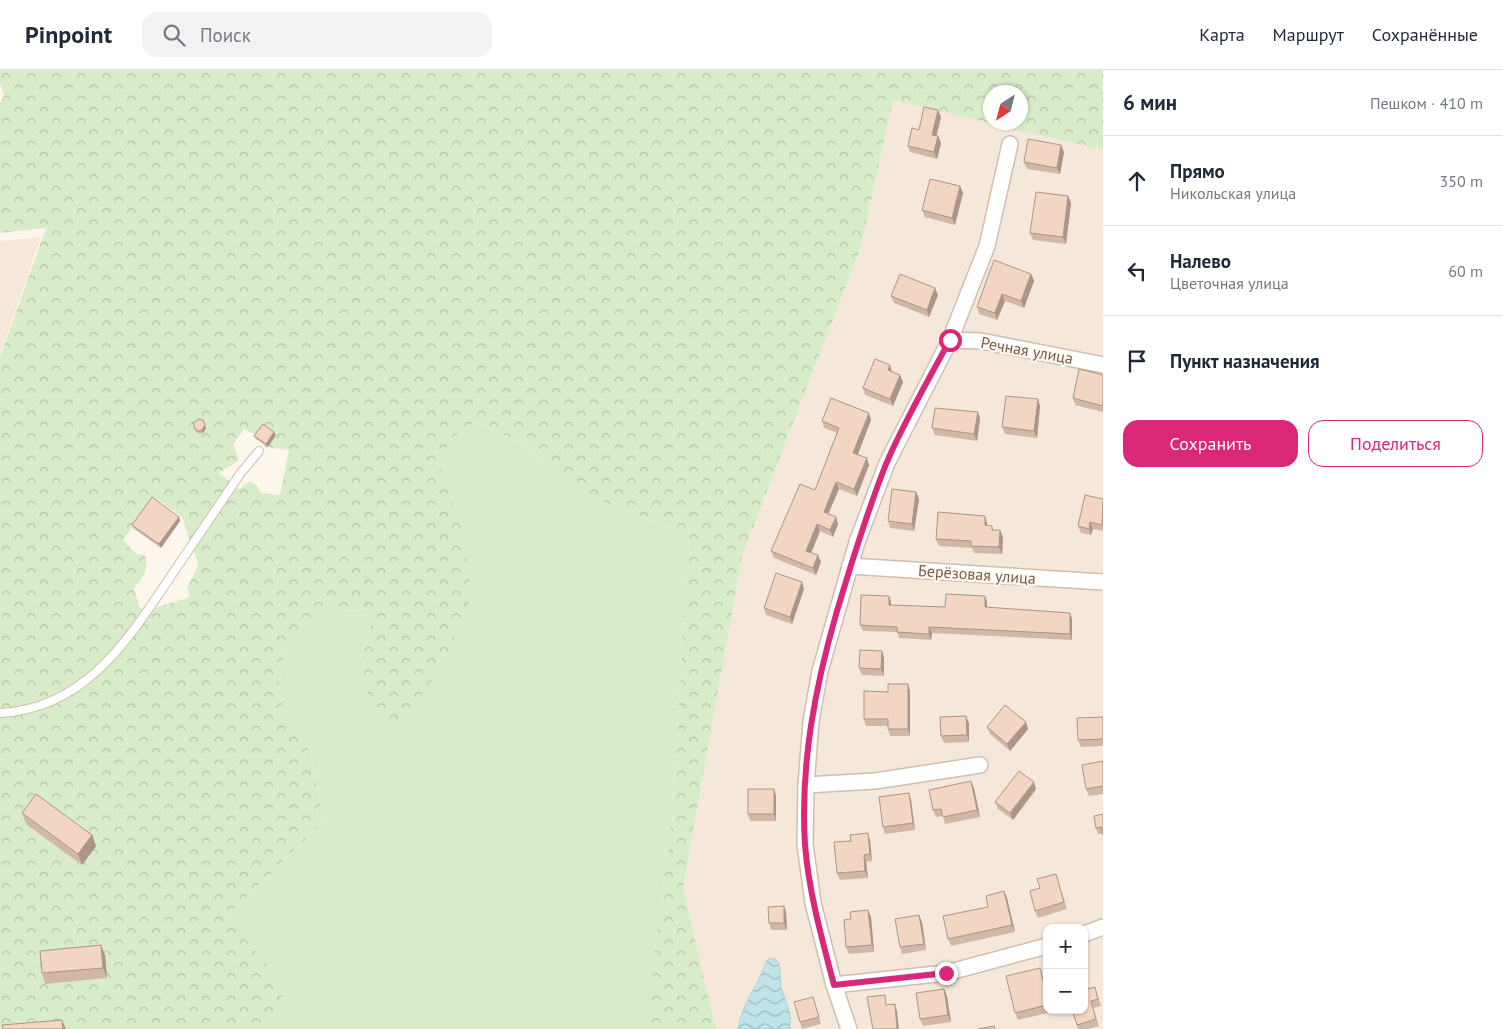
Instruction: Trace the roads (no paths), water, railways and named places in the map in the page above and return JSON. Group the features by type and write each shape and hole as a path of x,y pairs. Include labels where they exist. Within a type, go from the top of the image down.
{"street":[{"path":"849,1029 834,985 813,903 805,844 806,785 811,721 820,671 850,566 887,463 950,340 987,246 1010,144"},
{"name":"Речная улица","path":"950,340 981,341 1103,365"},
{"name":"Берёзовая улица","path":"850,566 1103,582"},
{"path":"806,785 876,780 980,765"},
{"path":"1088,933 1103,927"},
{"path":"834,985 946,973 1043,947"}],"lane":[{"path":"0,713 19,712 62,698 106,664 134,632 240,474 259,451"}],"water":[{"path":"774,958 779,963 781,987 790,1014 790,1029 738,1029 743,1011 767,960"}]}
